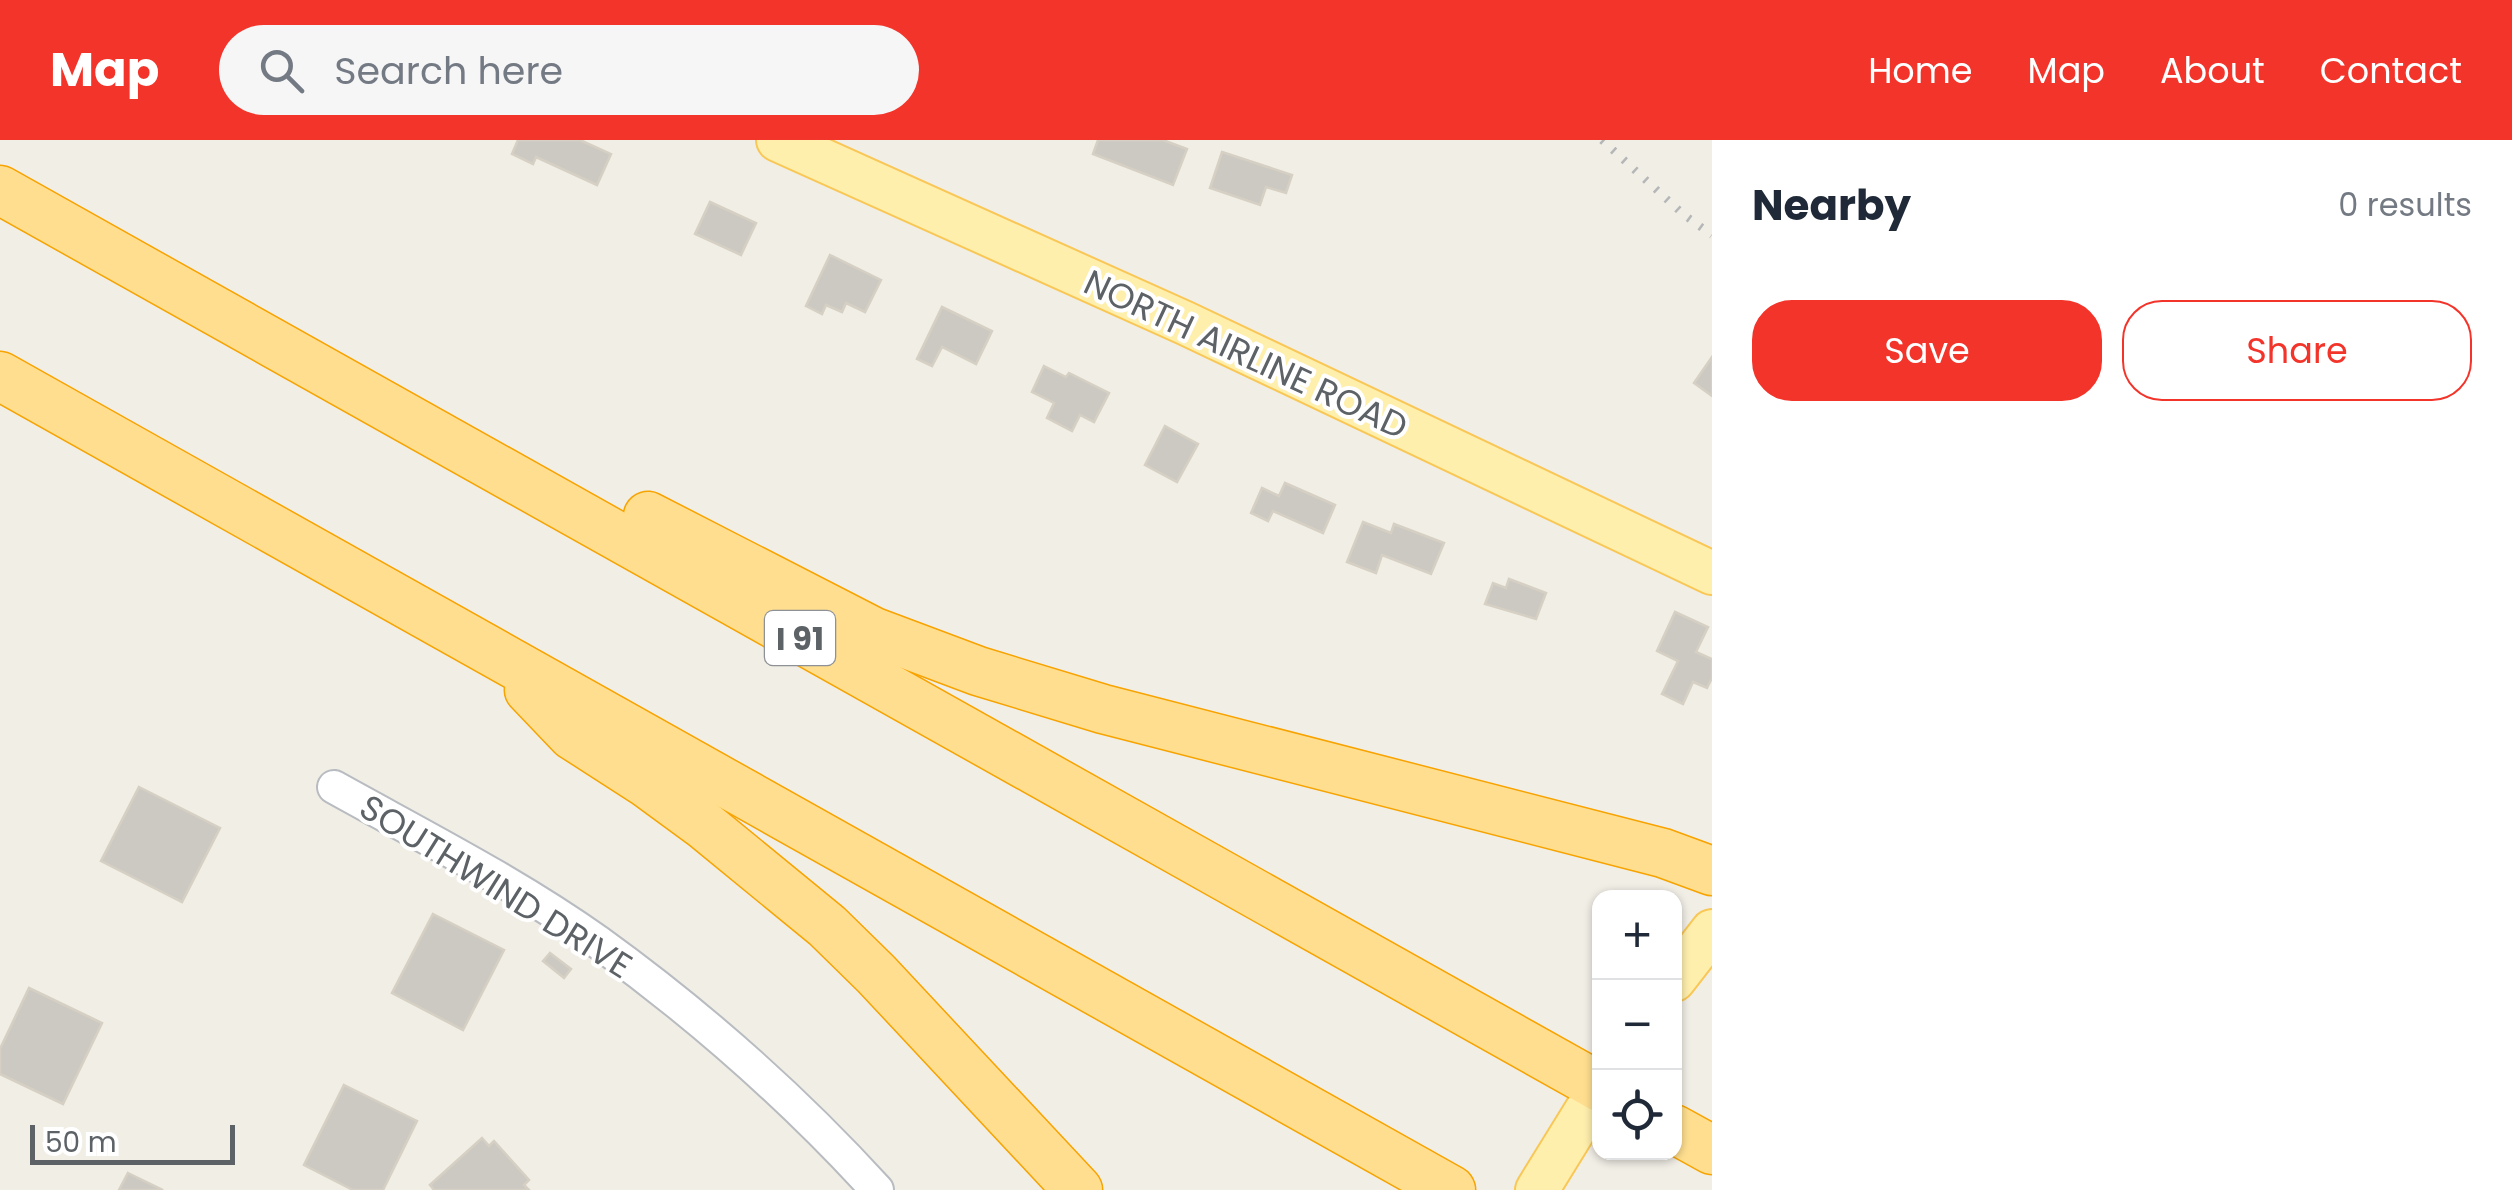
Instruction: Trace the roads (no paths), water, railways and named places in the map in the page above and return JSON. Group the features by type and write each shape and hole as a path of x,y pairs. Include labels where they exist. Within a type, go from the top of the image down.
{"highway":[{"name":"I 91","path":"0,190 1592,1084"},
{"path":"0,376 1452,1190"},
{"path":"354,388 413,397 458,413 765,578 874,632 944,660 1104,709 1663,853 1712,871"},
{"path":"496,654 572,735 682,808 826,926 876,974 1078,1190"},
{"path":"1682,1133 1712,1150"}],"main road":[{"name":"NORTH AIRLINE ROAD","path":"778,140 1186,323 1712,574"},
{"path":"1682,970 1712,932"},
{"path":"1536,1190 1592,1101"}],"street":[{"name":"SOUTHWIND DRIVE","path":"334,787 596,940 753,1065 824,1132 877,1190"}],"railway":[{"path":"1602,140 1683,214 1712,235"}]}
